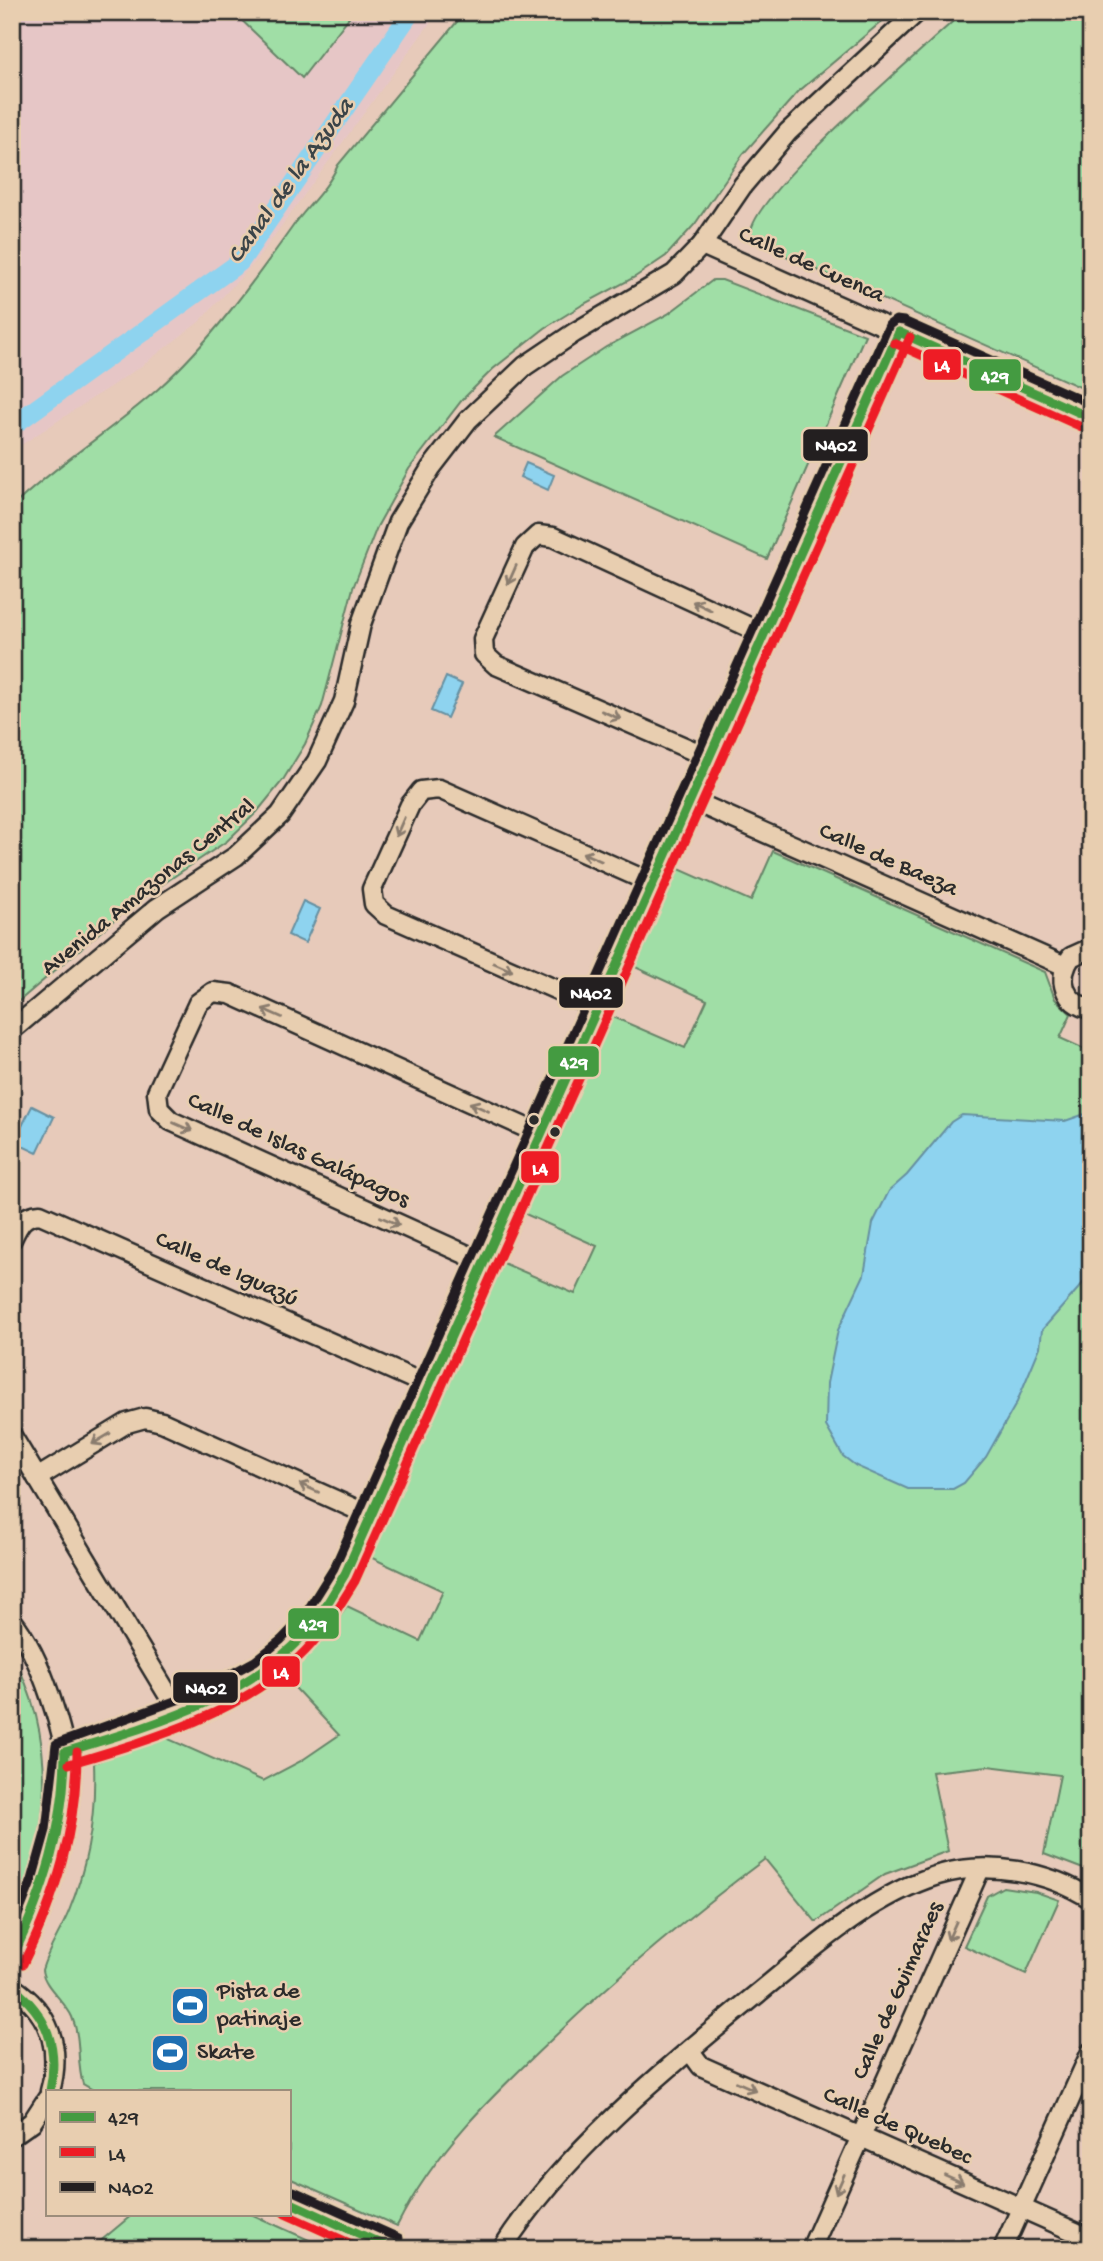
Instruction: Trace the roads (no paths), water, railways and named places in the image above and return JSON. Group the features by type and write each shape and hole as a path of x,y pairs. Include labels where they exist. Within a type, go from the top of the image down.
{"street":[{"name":"Avenida Amazonas Central","path":"12,1030 157,908 236,856 280,815 317,761 344,701 361,624 398,522 431,468 468,420 525,366 574,333 674,274 702,245 743,185 788,132 917,12"},
{"name":"Calle de Cuenca","path":"702,245 1091,418"},
{"path":"65,1752 179,1713 225,1692 273,1662 312,1625 345,1574 899,332"},
{"path":"710,758 496,665 484,654 483,639 525,547 538,535 553,537 764,634"},
{"path":"598,1008 386,915 374,904 372,889 410,805 421,791 439,789 654,884"},
{"name":"Calle de Baeza","path":"691,800 1065,966"},
{"path":"1091,948 1078,952 1065,966 1063,989 1071,1000 1091,1009"},
{"name":"Calle de Islas Galápagos","path":"485,1263 171,1121 159,1109 157,1092 198,1003 213,992 222,993 230,994 542,1135"},
{"name":"Calle de Iguazú","path":"12,1239 20,1222 30,1215 40,1214 429,1386"},
{"path":"37,1478 127,1423 145,1418 162,1422 371,1516"},
{"path":"12,1436 179,1713"},
{"path":"12,1620 24,1635 42,1673 65,1752 63,1806 55,1855 37,1908 12,1959"},
{"path":"502,2249 519,2222 557,2178 690,2051 789,1968 895,1893 939,1874 980,1869 1026,1871 1072,1886 1091,1899"},
{"name":"Calle de Guimaraes","path":"811,2249 980,1869"},
{"path":"12,1987 36,2006 54,2041 56,2069 50,2090"},
{"name":"Calle de Quebec","path":"690,2051 701,2066 1091,2239"},
{"path":"1003,2249 1091,2052"},
{"path":"12,2136 32,2122 46,2101"},
{"path":"290,2202 394,2249"}],"water":[{"path":"526,463 554,475 548,490 520,477"},
{"path":"446,677 462,684 447,718 431,711"},
{"path":"303,901 320,909 305,943 288,935"},
{"path":"32,1106 54,1117 37,1153 14,1142"},
{"path":"1091,1112 1091,1274 1042,1330 1040,1347 1017,1402 986,1457 964,1483 953,1489 908,1489 856,1466 843,1456 826,1426 827,1383 838,1330 864,1275 873,1223 889,1191 907,1175 951,1122 962,1115 1065,1121"}],"waterway":[{"name":"Canal de la Azuda","path":"12,426 240,262 411,12"}],"place":[{"name":"Pista de patinaje","path":"190,2006"},
{"name":"Skate","path":"170,2053"}]}
